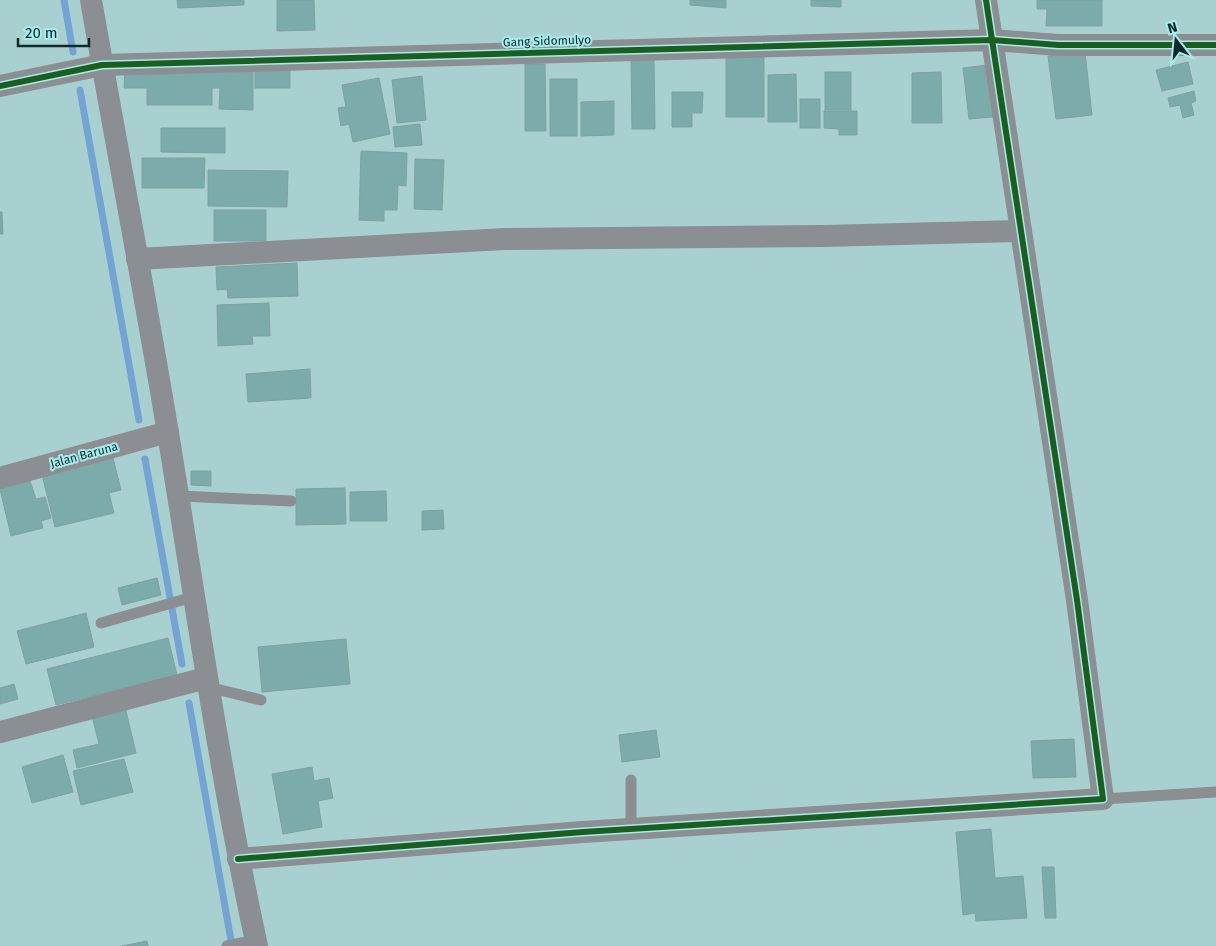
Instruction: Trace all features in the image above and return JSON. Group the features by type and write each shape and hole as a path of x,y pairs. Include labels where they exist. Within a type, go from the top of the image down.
{"street":[{"path":"91,0 168,432 178,496 186,599 207,683 252,943"},
{"path":"238,859 631,829 1103,799 1077,600 986,0"},
{"name":"Gang Sidomulyo","path":"0,86 102,65 992,40 1058,45 1216,45"},
{"path":"137,260 505,239 824,236 1021,231"},
{"name":"Jalan Baruna","path":"0,478 168,432"},
{"path":"0,732 207,683"}],"lane":[{"path":"178,496 291,501"},
{"path":"101,622 186,599"},
{"path":"207,683 261,700"},
{"path":"631,780 631,829"},
{"path":"1103,799 1216,792"},
{"path":"227,946 252,943"}],"building":[{"path":"177,0 244,0 244,5 178,8"},
{"path":"277,0 314,0 315,30 277,31"},
{"path":"690,0 726,0 726,8 690,5"},
{"path":"811,0 841,0 841,7 811,6"},
{"path":"1037,0 1102,0 1102,26 1046,26 1047,9 1037,9"},
{"path":"1085,52 1092,115 1056,119 1048,56"},
{"path":"764,53 764,117 726,117 726,54"},
{"path":"631,59 654,59 655,129 632,129"},
{"path":"1188,62 1193,84 1162,91 1156,70"},
{"path":"255,63 290,63 290,88 255,88"},
{"path":"525,64 545,64 546,131 525,131"},
{"path":"987,65 993,117 969,119 963,68"},
{"path":"125,69 253,69 253,110 219,109 220,88 212,88 212,105 147,105 147,88 124,88"},
{"path":"825,72 851,72 851,110 825,110"},
{"path":"941,72 942,123 912,123 912,73"},
{"path":"796,74 797,122 768,122 768,75"},
{"path":"422,76 426,120 397,123 392,80"},
{"path":"379,78 390,134 353,142 349,124 341,126 338,108 346,107 342,85"},
{"path":"550,79 577,79 577,136 550,136"},
{"path":"1194,91 1196,101 1191,103 1194,115 1183,118 1180,105 1170,107 1168,98"},
{"path":"672,92 703,92 702,113 692,113 692,127 672,127"},
{"path":"800,99 820,99 820,128 800,128"},
{"path":"614,101 614,135 581,136 581,102"},
{"path":"824,111 857,111 857,135 839,135 839,129 824,128"},
{"path":"420,124 422,145 395,147 393,127"},
{"path":"161,128 225,128 225,153 161,152"},
{"path":"361,151 407,153 406,186 398,185 397,210 384,210 384,221 359,220"},
{"path":"142,158 205,158 204,188 142,188"},
{"path":"415,159 444,160 442,210 414,209"},
{"path":"208,170 288,171 287,207 208,206"},
{"path":"214,210 266,210 266,241 214,241"},
{"path":"0,212 2,212 3,234 0,234"},
{"path":"297,263 298,296 228,298 227,289 217,290 216,267"},
{"path":"269,303 270,336 252,336 253,344 218,346 217,305"},
{"path":"310,369 311,398 248,402 246,374"},
{"path":"113,458 121,490 109,493 114,513 55,527 42,475"},
{"path":"191,471 211,471 211,486 191,485"},
{"path":"30,481 36,499 45,497 51,518 41,521 43,528 11,536 0,489"},
{"path":"345,488 346,524 296,525 296,489"},
{"path":"386,491 387,521 350,521 350,492"},
{"path":"443,510 444,529 422,530 422,511"},
{"path":"157,578 161,595 122,605 118,588"},
{"path":"86,613 94,647 26,664 17,631"},
{"path":"168,638 177,675 56,705 47,669"},
{"path":"346,639 350,684 262,692 258,647"},
{"path":"14,684 18,699 0,704 0,688"},
{"path":"125,707 136,753 77,768 73,750 99,744 92,716"},
{"path":"656,730 660,757 622,762 619,735"},
{"path":"1074,739 1076,777 1033,778 1031,741"},
{"path":"63,755 73,792 32,803 22,767"},
{"path":"124,759 133,792 81,805 73,771"},
{"path":"312,767 314,781 329,778 333,798 318,801 322,827 283,834 272,774"},
{"path":"991,829 995,878 1023,876 1027,918 976,921 975,913 963,915 956,832"},
{"path":"1042,867 1054,867 1056,918 1045,918"},
{"path":"147,941 148,946 122,946"}],"waterway":[{"path":"64,0 73,52"},
{"path":"80,90 139,420"},
{"path":"145,459 182,664"},
{"path":"189,703 232,946"}],"cycle path":[{"path":"238,859 583,832 1103,799 1077,600 986,0"},
{"path":"0,86 102,65 992,40 1058,45 1216,45"}]}
